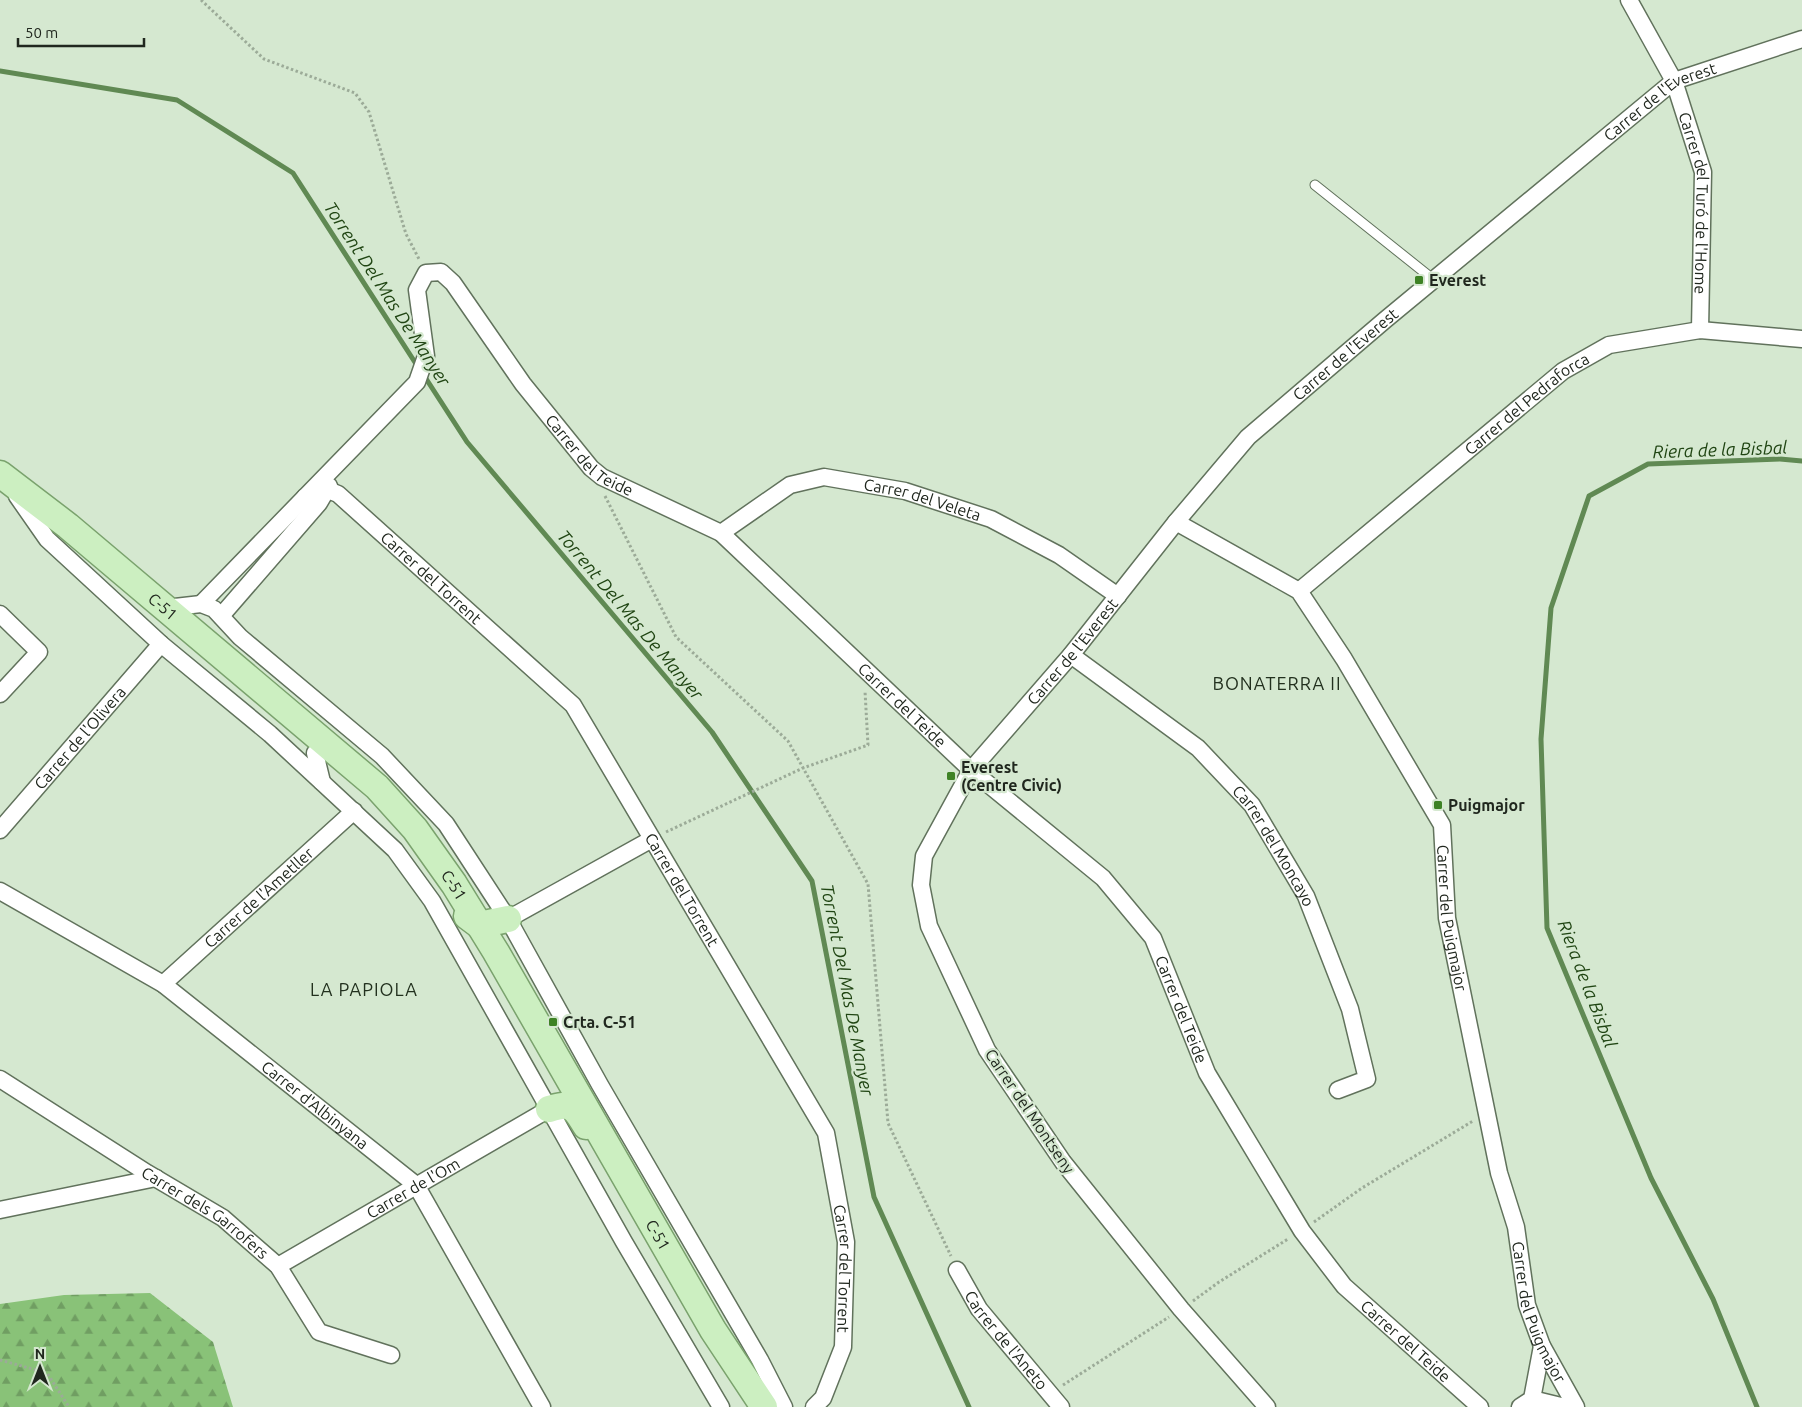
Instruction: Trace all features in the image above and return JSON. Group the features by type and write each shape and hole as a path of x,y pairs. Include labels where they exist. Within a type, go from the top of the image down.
{"main road":[{"name":"C-51","path":"3,477 68,526 194,632 197,643 261,699 315,753 367,798 367,811 439,886 670,1285 745,1407"},
{"name":"C-51","path":"3,477 56,532 261,699 377,787 415,829 454,884 519,992 561,1098 578,1111 634,1209 653,1228 713,1330 751,1366 764,1407"},
{"path":"367,811 401,824 470,920 479,925 508,919"},
{"path":"751,1366 748,1397 754,1407"}],"street":[{"name":"Carrer del Turó de l'Home","path":"1629,0 1674,81 1703,172 1700,330"},
{"name":"Carrer de l'Everest","path":"971,770 1071,655 1176,522 1248,437 1674,81 1802,39"},
{"name":"Carrer del Teide","path":"426,273 441,272 453,283 523,384 591,468 602,477 721,533 971,770 1102,878 1153,938 1207,1072 1302,1231 1344,1286 1480,1407"},
{"path":"194,632 200,604 417,382 425,359 417,290 426,273"},
{"name":"Carrer del Pedraforca","path":"1299,591 1563,371 1609,345 1700,330 1802,339"},
{"path":"221,616 333,492 332,469"},
{"path":"3,477 47,539 161,644 270,734 322,782 367,811"},
{"name":"Carrer del Veleta","path":"721,533 790,485 824,477 905,492 990,519 1059,555 1118,596"},
{"path":"304,497 333,492"},
{"name":"Carrer del Torrent","path":"333,492 573,705 826,1133 846,1242 843,1347 823,1398 814,1407"},
{"name":"Carrer del Puigmajor","path":"1176,522 1299,591 1344,659 1442,825 1447,918 1499,1173 1516,1227 1526,1305 1542,1346 1576,1407"},
{"path":"166,608 200,604 214,609 240,637 382,756 446,824 508,919 600,1085 751,1366 770,1407"},
{"path":"0,614 38,652 0,694"},
{"path":"240,637 261,699"},
{"name":"Carrer de l'Olivera","path":"0,830 161,644"},
{"name":"Carrer del Moncayo","path":"1071,655 1198,748 1252,805 1306,896 1350,1009 1367,1079 1338,1090"},
{"path":"315,753 322,782"},
{"name":"Carrer del Montseny","path":"971,770 924,856 921,885 929,926 987,1050 1063,1162 1181,1309 1267,1407"},
{"name":"Carrer de l'Ametller","path":"163,984 367,811"},
{"path":"508,919 652,839"},
{"name":"Carrer d'Albinyana","path":"0,891 163,984 416,1185 542,1407"},
{"name":"Carrer dels Garrofers","path":"0,1079 223,1218 278,1266 319,1332 391,1354"},
{"path":"561,1098 721,1407"},
{"name":"Carrer de l'Om","path":"278,1266 561,1098"},
{"path":"0,1210 156,1178"},
{"name":"Carrer de l'Aneto","path":"957,1270 979,1309 1056,1402"},
{"path":"1542,1346 1526,1403 1565,1407"},
{"path":"751,1366 784,1407"}],"lane":[{"path":"1315,185 1434,280"}],"path":[{"path":"202,0 264,58 355,93 369,112 406,234 426,273"},
{"path":"591,468 676,637 788,741 868,884 888,1123 957,1270"},
{"path":"652,839 803,768 868,745 864,669"},
{"path":"1056,1402 1058,1388 1181,1309 1219,1282 1302,1231 1362,1188 1487,1112"},
{"path":"0,1360 47,1373 69,1407"}],"green space":[{"path":"150,1293 213,1342 233,1407 0,1407 0,1304 64,1295"}],"waterway":[{"name":"Torrent Del Mas De Manyer","path":"0,71 177,100 293,173 418,367"},
{"name":"Torrent Del Mas De Manyer","path":"423,374 467,442 712,732 812,881 874,1197 969,1407"},
{"name":"Riera de la Bisbal","path":"1757,1407 1713,1299 1651,1178 1547,928 1541,739 1551,608 1589,496 1648,464 1780,459 1802,461"}],"place":[{"name":"Everest","path":"1419,280"},
{"name":"Everest (Centre Civic)","path":"951,776"},
{"name":"Puigmajor","path":"1438,805"},
{"name":"Crta. C-51","path":"553,1022"}],"district":[{"name":"BONATERRA II","path":"1277,684"},
{"name":"LA PAPIOLA","path":"364,990"}]}
